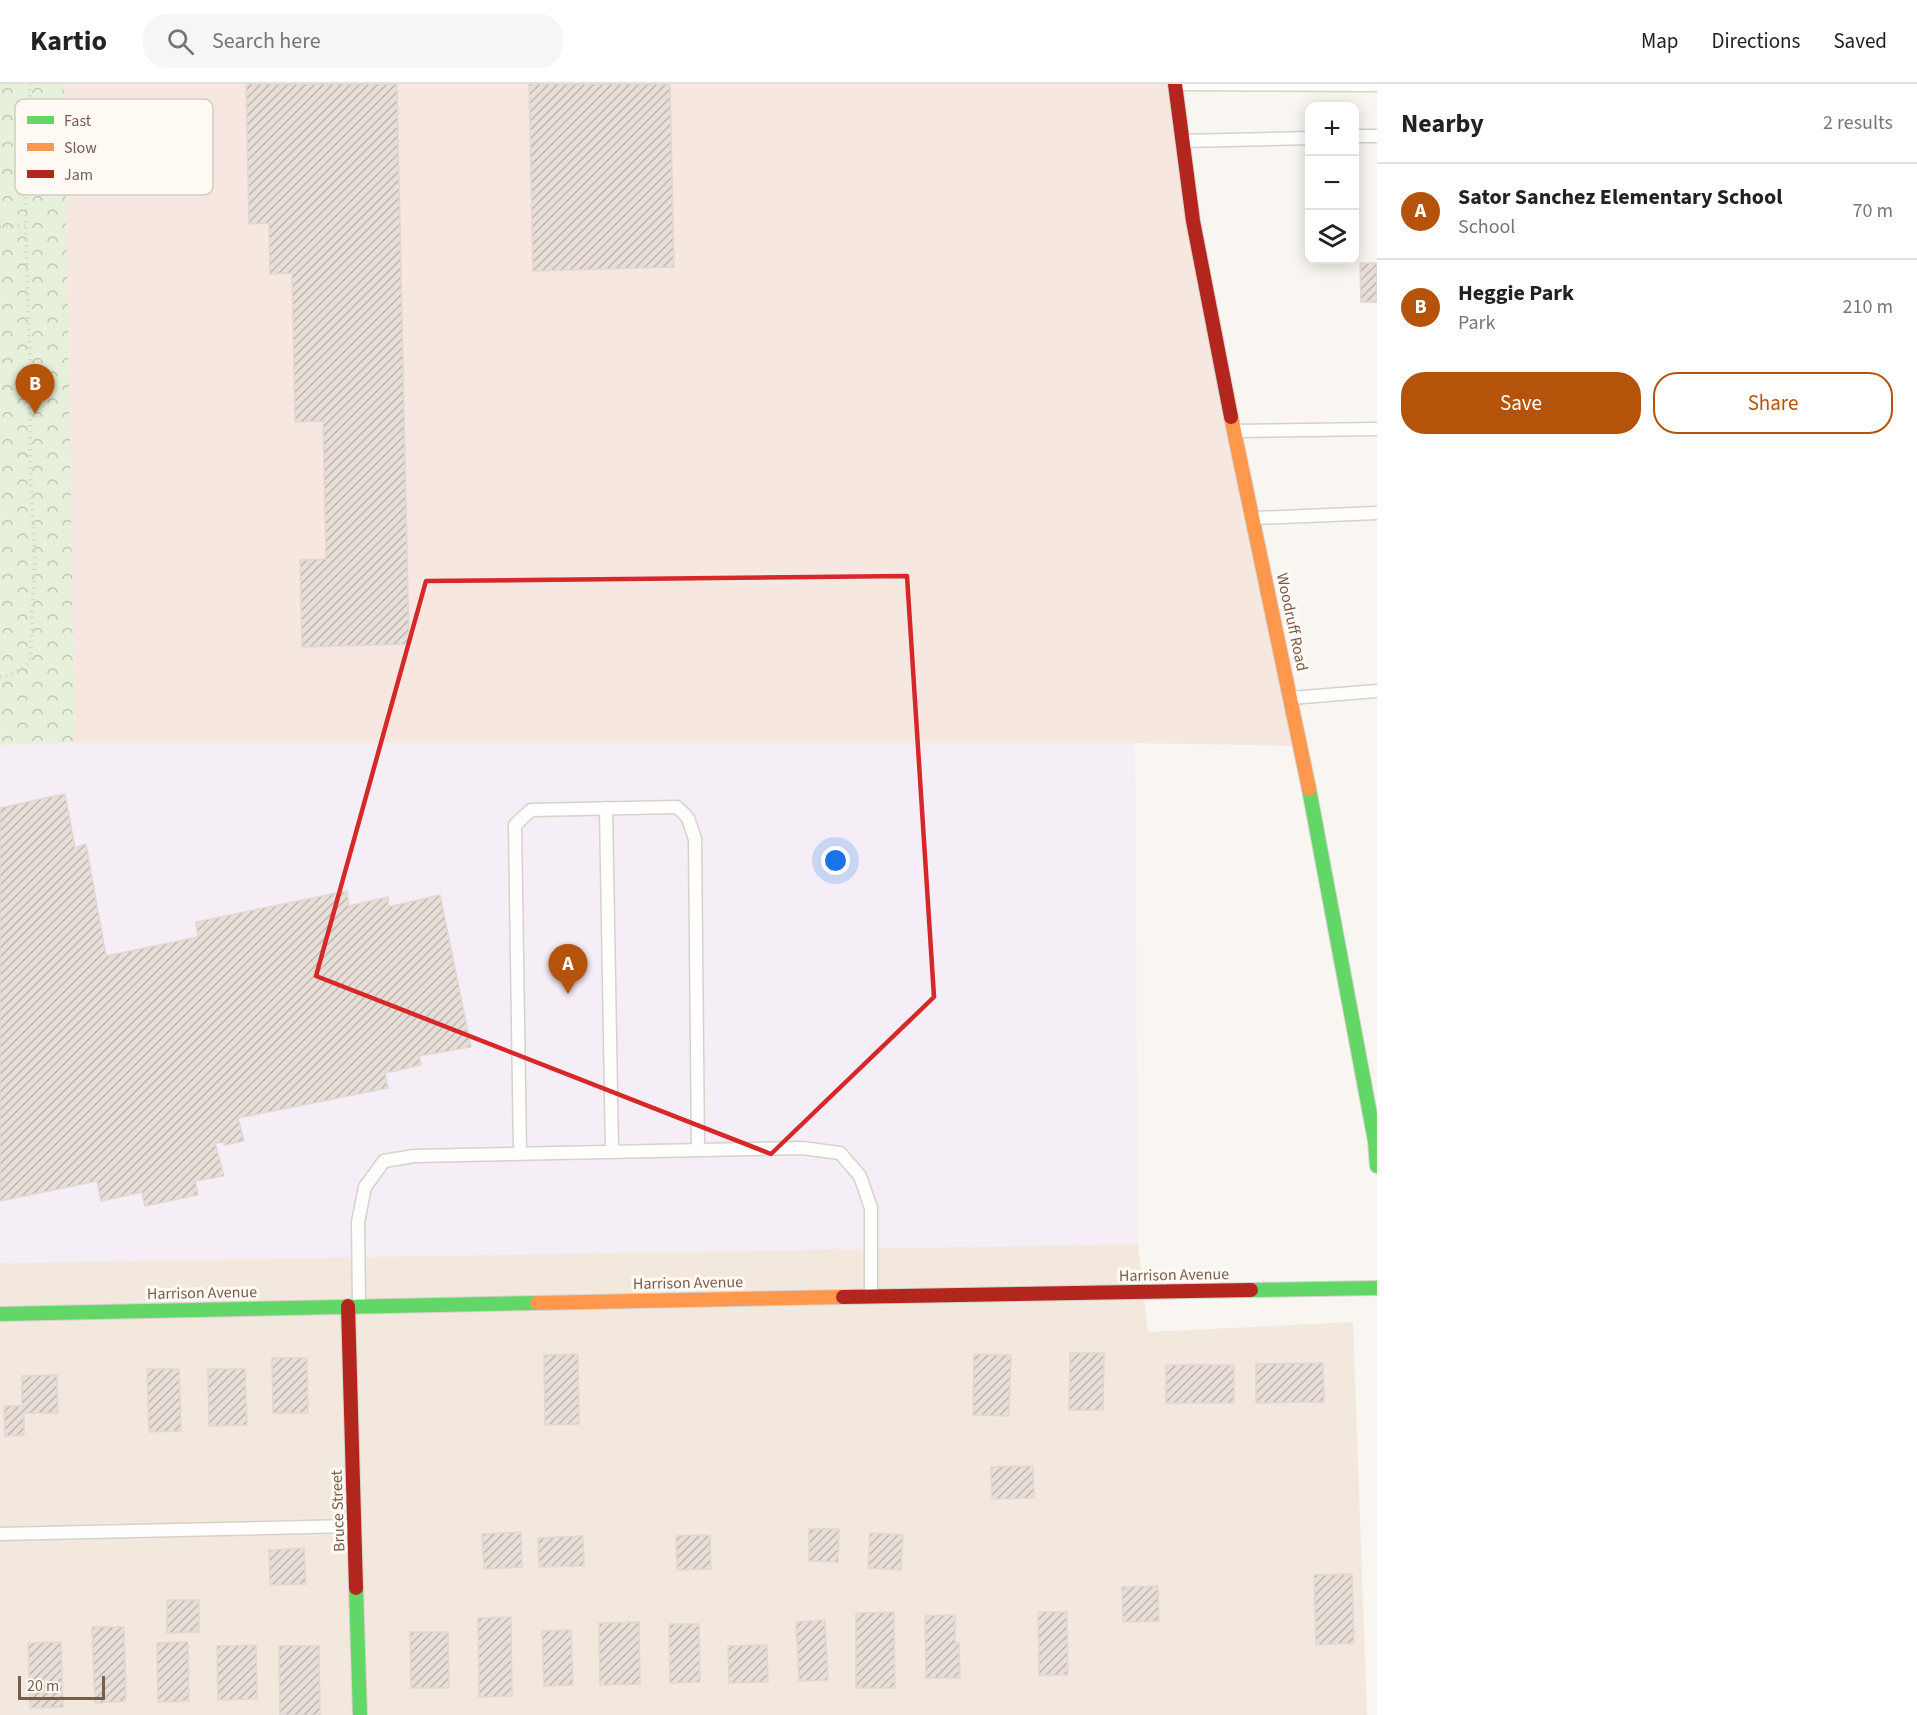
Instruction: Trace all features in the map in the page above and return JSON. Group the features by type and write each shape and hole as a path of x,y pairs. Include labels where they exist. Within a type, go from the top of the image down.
{"street":[{"name":"Woodruff Road","path":"1175,84 1181,141 1202,277 1291,698 1375,1141 1377,1166"},
{"name":"Harrison Avenue","path":"0,1314 1377,1288"},
{"name":"Bruce Street","path":"354,1306 355,1526 360,1715"}],"lane":[{"path":"1175,84 1377,85"},
{"path":"1359,136 1377,136"},
{"path":"1181,141 1305,138"},
{"path":"1234,431 1377,429"},
{"path":"1253,519 1377,513"},
{"path":"1291,698 1377,691"},
{"path":"520,1153 515,825 531,810 606,808 677,807 688,818 695,839 698,1150"},
{"path":"606,808 612,1152"},
{"path":"354,1306 358,1222 365,1187 384,1161 414,1156 802,1148 840,1153 860,1176 871,1208 871,1297"},
{"path":"0,1534 355,1526"}],"path":[{"path":"29,99 30,84"},
{"path":"0,677 11,675 30,662 35,558 30,465 26,195"},
{"path":"0,227 25,226"}],"highlighted area":[{"path":"907,576 934,997 771,1154 316,976 426,581"}],"shaded area":[{"path":"64,84 1169,84 1293,746 1135,743 75,743 66,195 213,195 213,99 64,99"},
{"path":"75,743 1135,743 1138,1244 0,1263 0,745"},
{"path":"1138,1244 1148,1332 1353,1322 1367,1715 0,1715 0,1263"}],"green space":[{"path":"0,84 64,84 64,99 15,99 15,195 66,195 75,743 0,745"}],"building":[{"path":"246,84 397,84 409,644 302,647 300,560 326,559 323,421 295,422 292,273 270,274 269,223 249,224"},
{"path":"529,84 670,84 674,267 533,271"},
{"path":"1360,263 1377,263 1377,302 1361,302"},
{"path":"65,794 75,848 86,844 106,956 198,937 196,922 347,891 349,906 388,897 388,907 440,895 471,1047 419,1056 421,1065 385,1073 388,1088 238,1118 244,1141 224,1145 224,1142 215,1143 224,1176 195,1181 198,1195 145,1206 142,1192 101,1201 97,1181 0,1201 0,808"},
{"path":"1070,1353 1104,1353 1103,1410 1069,1410"},
{"path":"578,1354 579,1424 545,1425 544,1355"},
{"path":"974,1354 1011,1355 1009,1416 973,1415"},
{"path":"272,1358 307,1358 308,1413 273,1413"},
{"path":"1323,1363 1324,1402 1256,1403 1256,1364"},
{"path":"1166,1365 1234,1365 1234,1403 1166,1403"},
{"path":"147,1369 179,1369 181,1431 149,1432"},
{"path":"208,1369 245,1369 247,1425 209,1426"},
{"path":"57,1375 58,1413 24,1413 24,1435 5,1436 4,1406 22,1406 22,1376"},
{"path":"1033,1466 1034,1498 992,1499 991,1467"},
{"path":"809,1529 839,1529 838,1562 809,1561"},
{"path":"521,1532 522,1567 484,1569 482,1534"},
{"path":"870,1533 903,1535 901,1570 868,1568"},
{"path":"710,1535 711,1569 677,1570 676,1536"},
{"path":"583,1536 584,1566 539,1567 538,1538"},
{"path":"304,1548 306,1584 270,1585 269,1550"},
{"path":"1352,1574 1354,1643 1316,1645 1314,1575"},
{"path":"1158,1586 1159,1621 1123,1622 1122,1587"},
{"path":"167,1600 199,1600 199,1632 167,1633"},
{"path":"894,1612 895,1688 856,1688 856,1613"},
{"path":"1038,1612 1067,1612 1068,1675 1039,1675"},
{"path":"955,1615 955,1643 959,1643 960,1678 926,1678 925,1616"},
{"path":"511,1617 512,1696 479,1697 478,1618"},
{"path":"825,1620 828,1680 799,1681 796,1622"},
{"path":"639,1622 640,1684 600,1685 599,1623"},
{"path":"669,1624 699,1624 700,1682 670,1683"},
{"path":"92,1627 124,1627 126,1701 95,1703"},
{"path":"571,1630 573,1685 544,1686 542,1631"},
{"path":"410,1632 448,1632 449,1688 411,1688"},
{"path":"61,1642 63,1707 30,1708 28,1643"},
{"path":"188,1642 189,1701 158,1702 157,1643"},
{"path":"256,1645 257,1699 218,1700 217,1646"},
{"path":"767,1645 768,1682 729,1683 728,1646"},
{"path":"279,1646 319,1646 320,1715 280,1715"}],"traffic: fast":[{"path":"1309,789 1375,1141 1377,1166"},
{"path":"1251,1290 1377,1288"},
{"path":"0,1314 537,1303"},
{"path":"356,1588 360,1715"}],"traffic: slow":[{"path":"1231,417 1309,789"},
{"path":"537,1303 843,1297"}],"traffic: jam":[{"path":"1175,84 1193,221 1231,417"},
{"path":"843,1297 1251,1290"},
{"path":"348,1306 356,1588"}],"place":[{"name":"Heggie Park","path":"35,414"},
{"name":"Sator Sanchez Elementary School","path":"568,994"}]}
